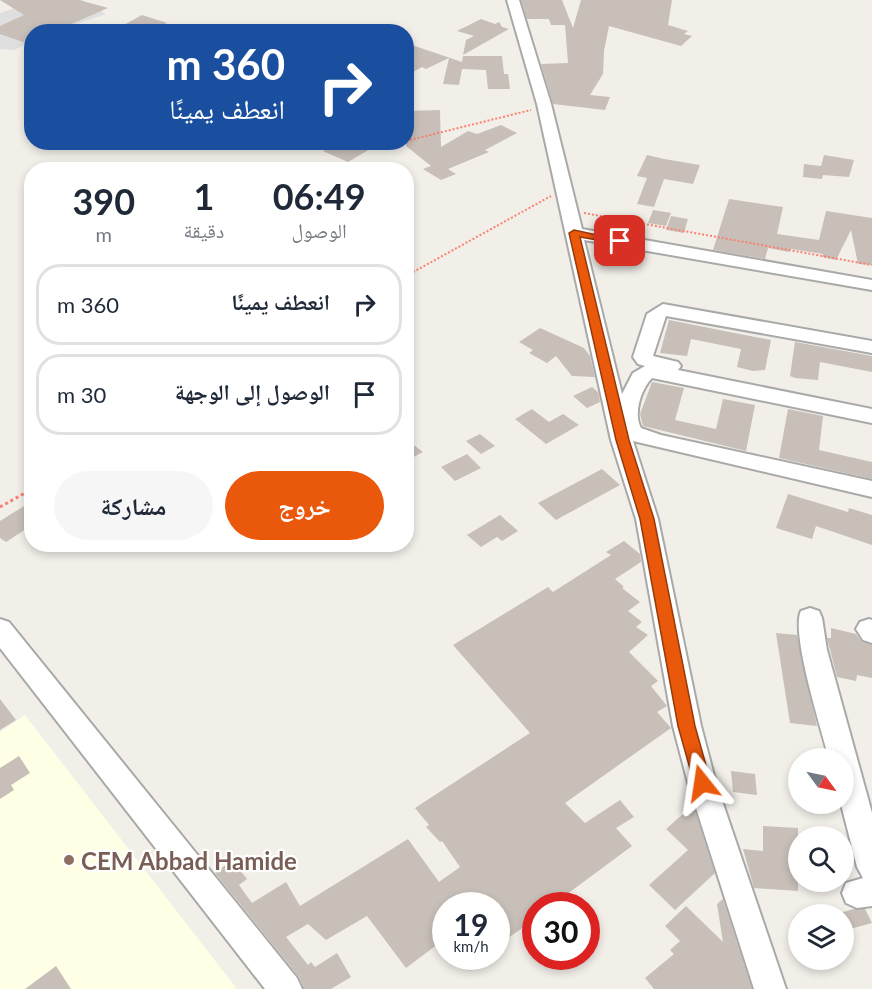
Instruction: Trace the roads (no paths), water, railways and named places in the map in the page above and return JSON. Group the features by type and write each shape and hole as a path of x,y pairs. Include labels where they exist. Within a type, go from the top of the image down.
{"street":[{"path":"513,0 545,107 622,440 647,519 687,726 702,783 770,989"},
{"path":"569,212 872,285"},
{"path":"872,347 663,310 656,314 643,353 645,360 655,363 872,407"},
{"path":"872,416 650,371 640,377 630,403 627,421 633,433 642,437 872,489"},
{"path":"810,618 814,650 872,867"},
{"path":"0,629 286,989"}],"place":[{"name":"CEM Abbad Hamide","path":"69,860"}]}
